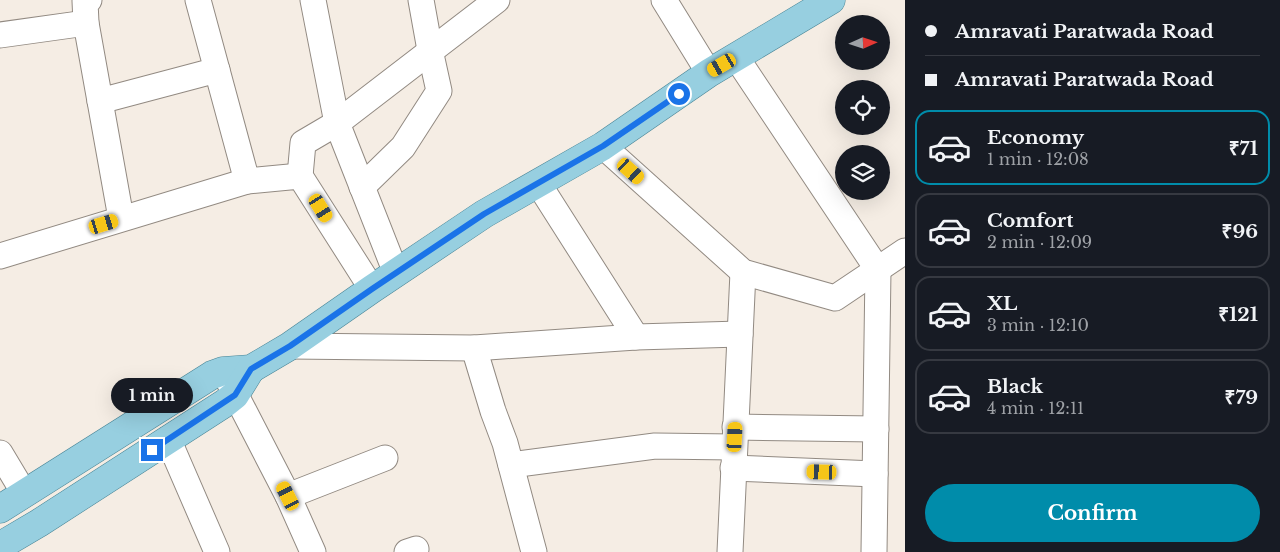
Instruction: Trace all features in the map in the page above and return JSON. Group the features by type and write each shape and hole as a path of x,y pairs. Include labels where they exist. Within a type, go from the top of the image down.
{"main road":[{"path":"0,546 39,523 168,439 229,383 290,346 484,214 603,146 709,72 831,0"},
{"path":"0,509 212,375 229,383"}],"street":[{"path":"198,0 247,180"},
{"path":"313,0 337,123 396,273"},
{"path":"362,187 404,147 439,91 421,0"},
{"path":"372,289 300,176 303,142 337,123 497,0"},
{"path":"664,0 709,72"},
{"path":"0,35 86,6 100,101 121,218"},
{"path":"736,57 878,270 874,552"},
{"path":"100,101 217,70"},
{"path":"603,146 743,272 835,298 905,251"},
{"path":"0,256 247,180 300,176"},
{"path":"538,183 636,337"},
{"path":"730,552 743,272"},
{"path":"290,346 474,348 636,337 740,334"},
{"path":"474,348 511,465 534,552"},
{"path":"229,383 288,496 312,552"},
{"path":"511,465 655,446 734,447 876,430"},
{"path":"168,439 217,552"},
{"path":"734,447 875,474"},
{"path":"0,453 24,493"},
{"path":"288,496 385,458"}],"route":[{"path":"152,450 235,395 251,369 290,346 484,214 603,146 679,94"}]}
